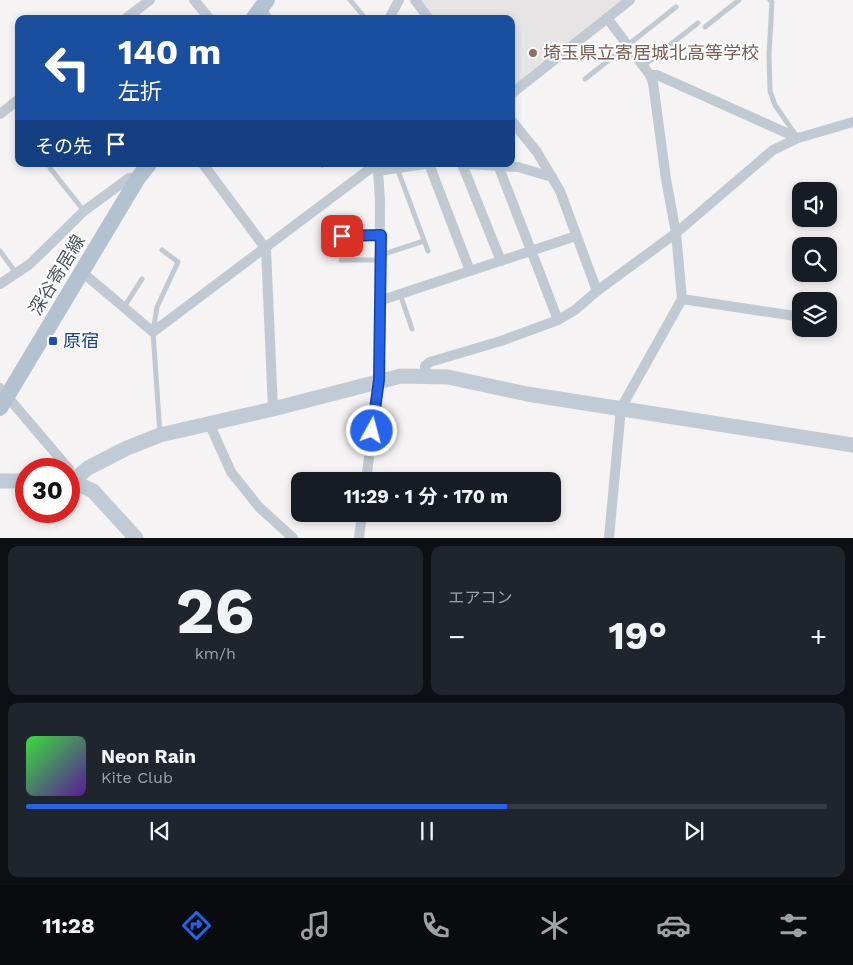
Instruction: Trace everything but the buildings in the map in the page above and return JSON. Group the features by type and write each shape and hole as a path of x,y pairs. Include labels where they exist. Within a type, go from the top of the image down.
{"main road":[{"name":"深谷寄居線","path":"2,397 147,167"}],"street":[{"path":"130,15 150,0"},
{"path":"194,0 207,15"},
{"path":"391,15 399,0"},
{"path":"415,0 426,15"},
{"path":"515,91 630,0"},
{"path":"607,18 650,75 653,83 666,180 676,233 682,299 622,408 609,538"},
{"path":"650,75 657,75 798,138"},
{"path":"0,114 15,103"},
{"path":"426,375 425,366 430,362 501,341 558,320 575,310 597,291 676,233 773,150 798,138 853,122"},
{"path":"515,125 537,152 560,191 597,291"},
{"path":"515,166 552,177"},
{"path":"205,167 266,249 273,410"},
{"path":"367,472 379,380 381,235 380,200 376,167"},
{"path":"82,272 153,332 376,167 404,167"},
{"path":"428,167 470,271"},
{"path":"463,167 501,261"},
{"path":"499,167 558,320"},
{"path":"0,284 51,245 84,211 129,178 138,178"},
{"path":"379,301 576,236"},
{"path":"682,299 792,316"},
{"path":"80,474 126,448 160,435 273,410 379,380 401,376 426,375 448,377 527,394 853,445"},
{"path":"2,397 59,458"},
{"path":"209,423 231,472 259,507 294,538"},
{"path":"0,481 15,481"},
{"path":"80,485 93,491 136,538"},
{"path":"359,538 361,522"}],"lane":[{"path":"350,0 363,15"},
{"path":"705,27 739,0"},
{"path":"770,0 772,2 769,54 770,91 775,105 798,138"},
{"path":"585,79 676,7"},
{"path":"643,66 698,23"},
{"path":"50,168 84,211"},
{"path":"397,168 428,252"},
{"path":"342,236 381,235"},
{"path":"341,260 381,257 424,241"},
{"path":"160,435 153,332 156,307 178,262 162,250"},
{"path":"0,251 16,273"},
{"path":"124,307 142,279"},
{"path":"400,294 412,329"}],"shaded area":[{"name":"埼玉県立寄居城北高等学校","path":"420,0 623,0 515,85 515,15 432,15"}],"place":[{"name":"埼玉県立寄居城北高等学校","path":"533,53"},
{"name":"原宿","path":"53,341"}],"route":[{"path":"342,236 381,235 379,380 372,431"}]}
